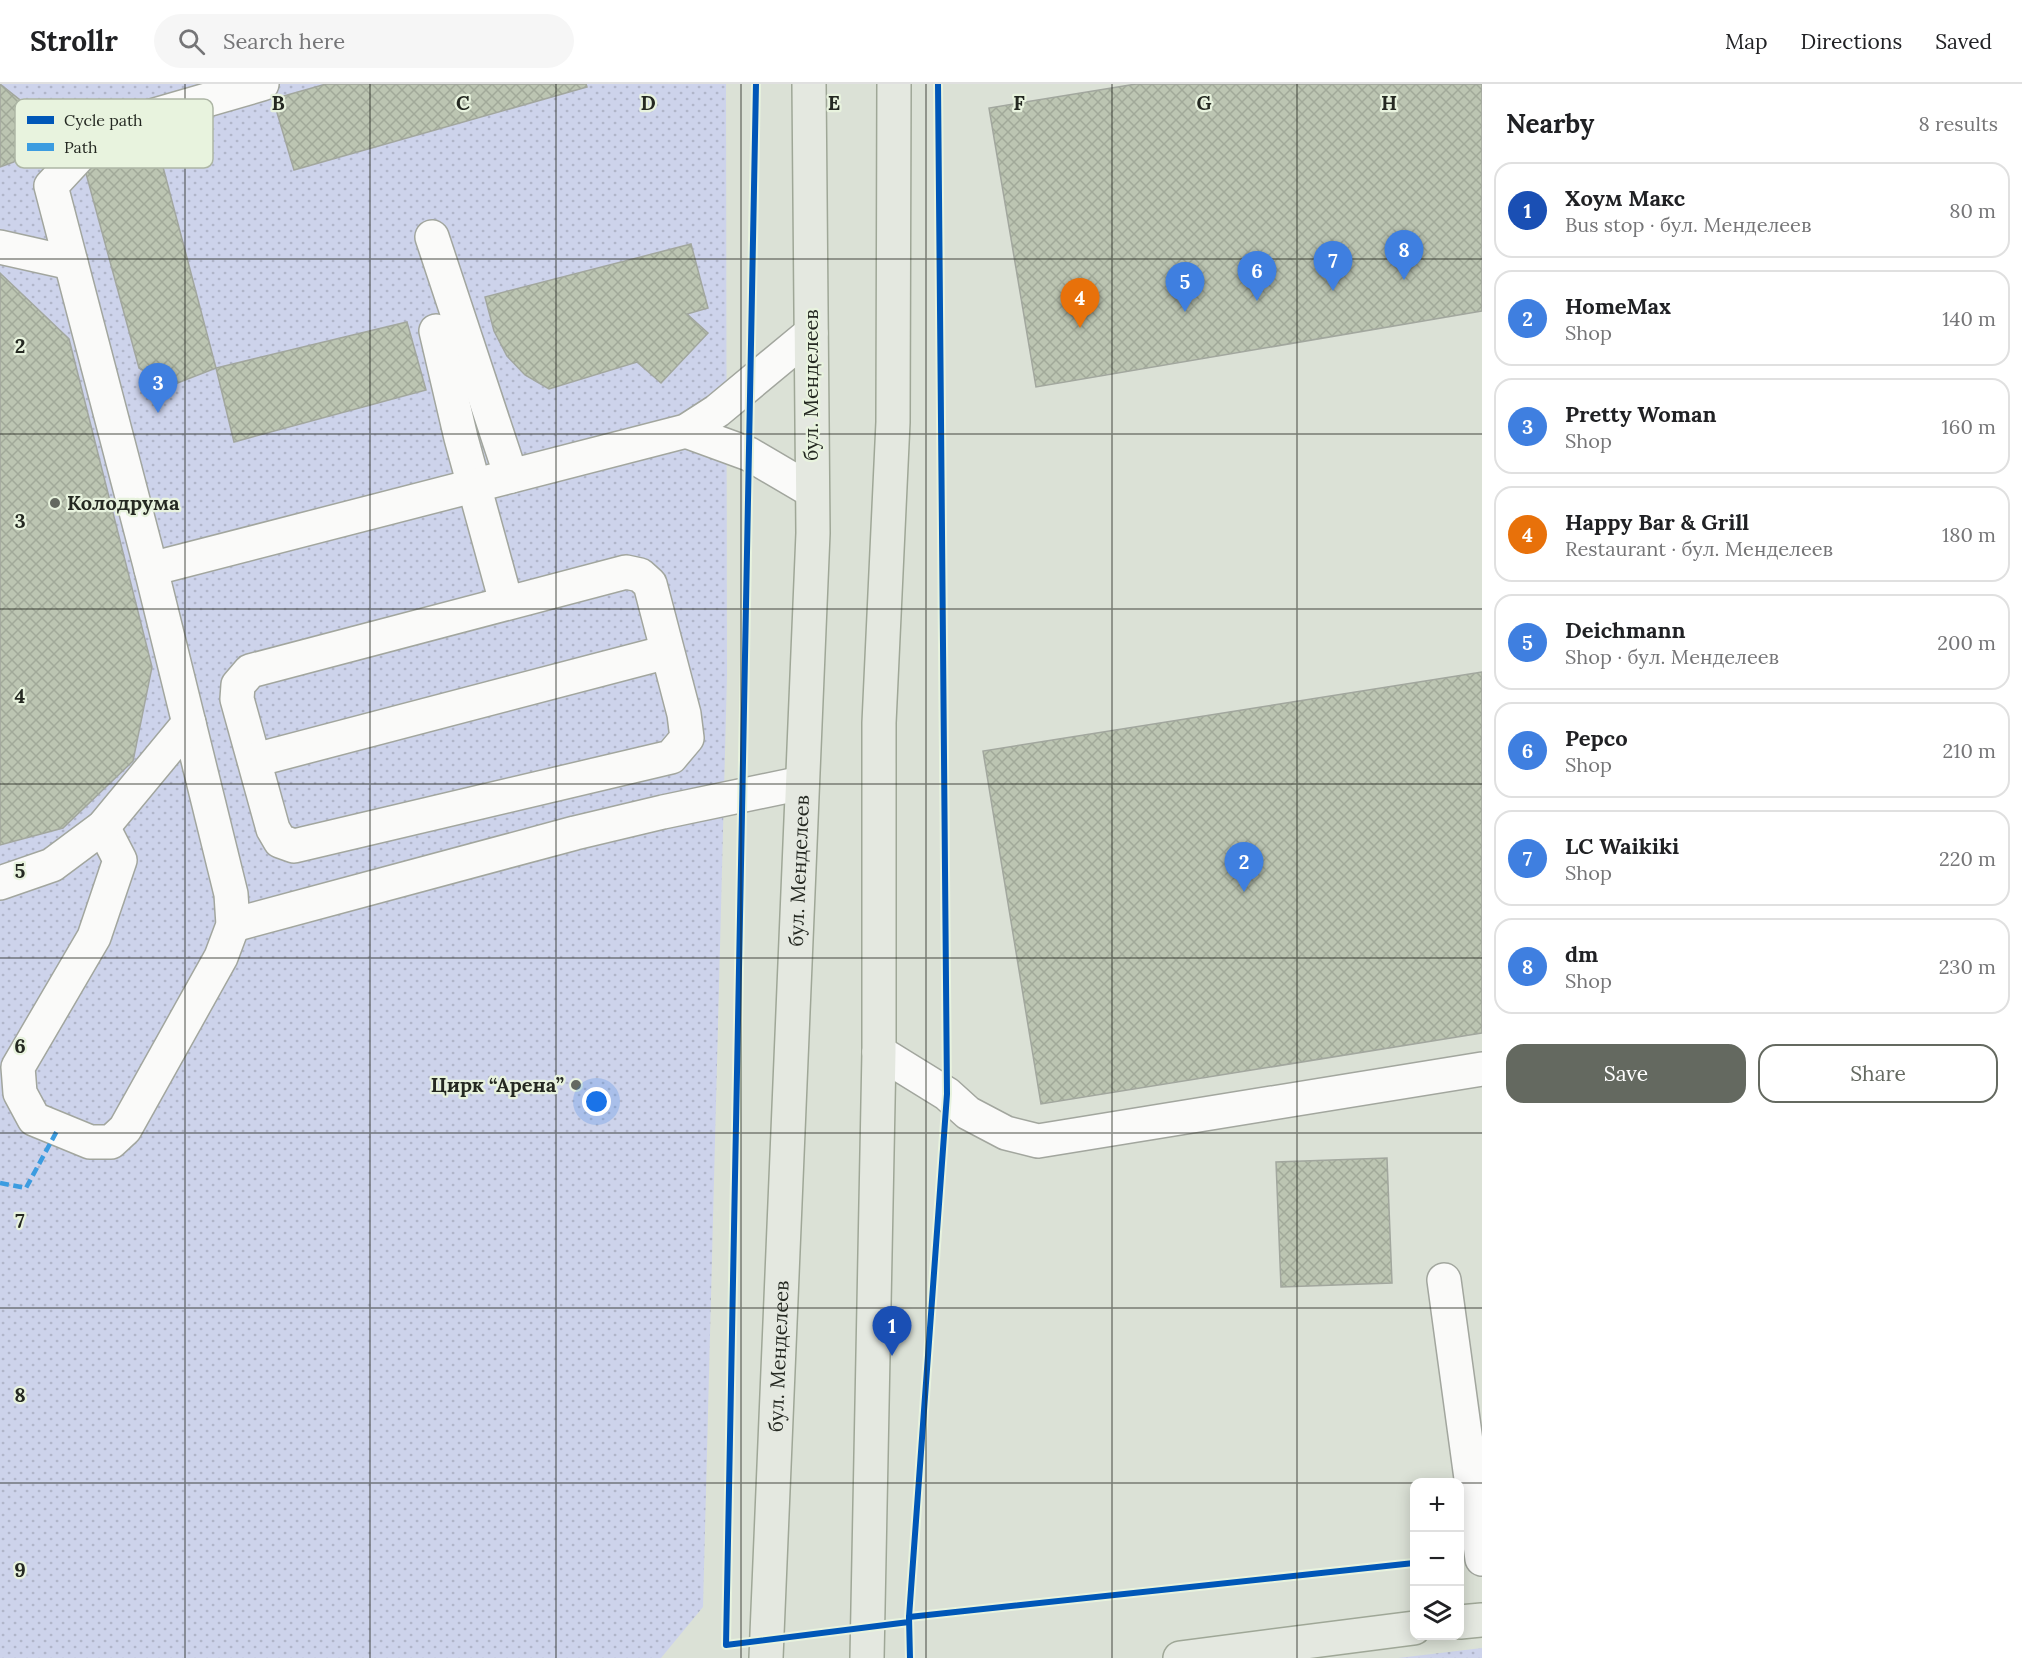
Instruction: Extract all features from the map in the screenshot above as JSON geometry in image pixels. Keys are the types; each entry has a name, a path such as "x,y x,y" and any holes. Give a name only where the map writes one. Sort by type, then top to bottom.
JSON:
{"main road":[{"name":"бул. Менделеев","path":"766,1658 813,533 808,84"},
{"path":"867,1658 879,1052 879,723 893,422 894,84"},
{"path":"1464,1622 1482,1620"},
{"path":"1180,1658 1410,1629"}],"street":[{"path":"210,99 262,84"},
{"path":"68,168 51,186 151,568 231,894 233,925 221,957 125,1130 111,1142 90,1142 34,1119 20,1093 18,1067 94,937 120,860 103,827"},
{"path":"432,237 512,476"},
{"path":"0,247 71,263"},
{"path":"436,331 473,486 506,602"},
{"path":"151,568 686,431 717,411 811,333"},
{"path":"686,431 749,454 812,491"},
{"path":"626,572 640,575 650,584 684,714 687,738 671,757 294,846 280,842 273,829 237,699 238,685 250,671 506,602 626,572"},
{"path":"255,760 667,652"},
{"path":"0,883 52,865 103,827 189,723"},
{"path":"233,925 575,833 802,783"},
{"path":"879,1052 947,1094 968,1113 1006,1132 1038,1141 1482,1070"},
{"path":"1444,1280 1482,1559"}],"shaded area":[{"path":"0,84 726,84 727,675 703,1607 661,1658 0,1658"},
{"path":"1482,1648 1482,1658 1398,1658"}],"building":[{"path":"0,84 19,99 15,99 15,159 14,162 0,167"},
{"path":"326,84 586,84 587,87 294,170 273,99"},
{"path":"1136,84 1482,84 1482,311 1036,387 989,108"},
{"path":"85,168 163,168 216,368 170,386 139,368"},
{"path":"691,244 708,308 687,314 708,333 661,383 637,362 549,389 525,375 507,356 494,331 485,297"},
{"name":"Колодрума","path":"0,273 69,339 152,667 133,761 63,828 0,845"},
{"path":"407,322 426,390 234,442 216,368"},
{"path":"1482,672 1482,1033 1041,1104 983,751"},
{"path":"1387,1158 1392,1283 1281,1287 1276,1162"}],"marked path":[{"path":"0,1183 26,1188 58,1129"}],"cycle path":[{"path":"756,84 726,1645 909,1622 909,1617 1410,1563"},
{"path":"910,1658 909,1617 947,1094 938,84"}],"place":[{"name":"dm","path":"1404,280"},
{"name":"LC Waikiki","path":"1333,291"},
{"name":"Pepco","path":"1257,301"},
{"name":"Deichmann","path":"1185,312"},
{"name":"Happy Bar & Grill","path":"1080,328"},
{"name":"Pretty Woman","path":"158,413"},
{"name":"Колодрума","path":"55,503"},
{"name":"HomeMax","path":"1244,892"},
{"name":"Цирк “Арена”","path":"576,1085"},
{"name":"Хоум Макс","path":"892,1356"}]}
